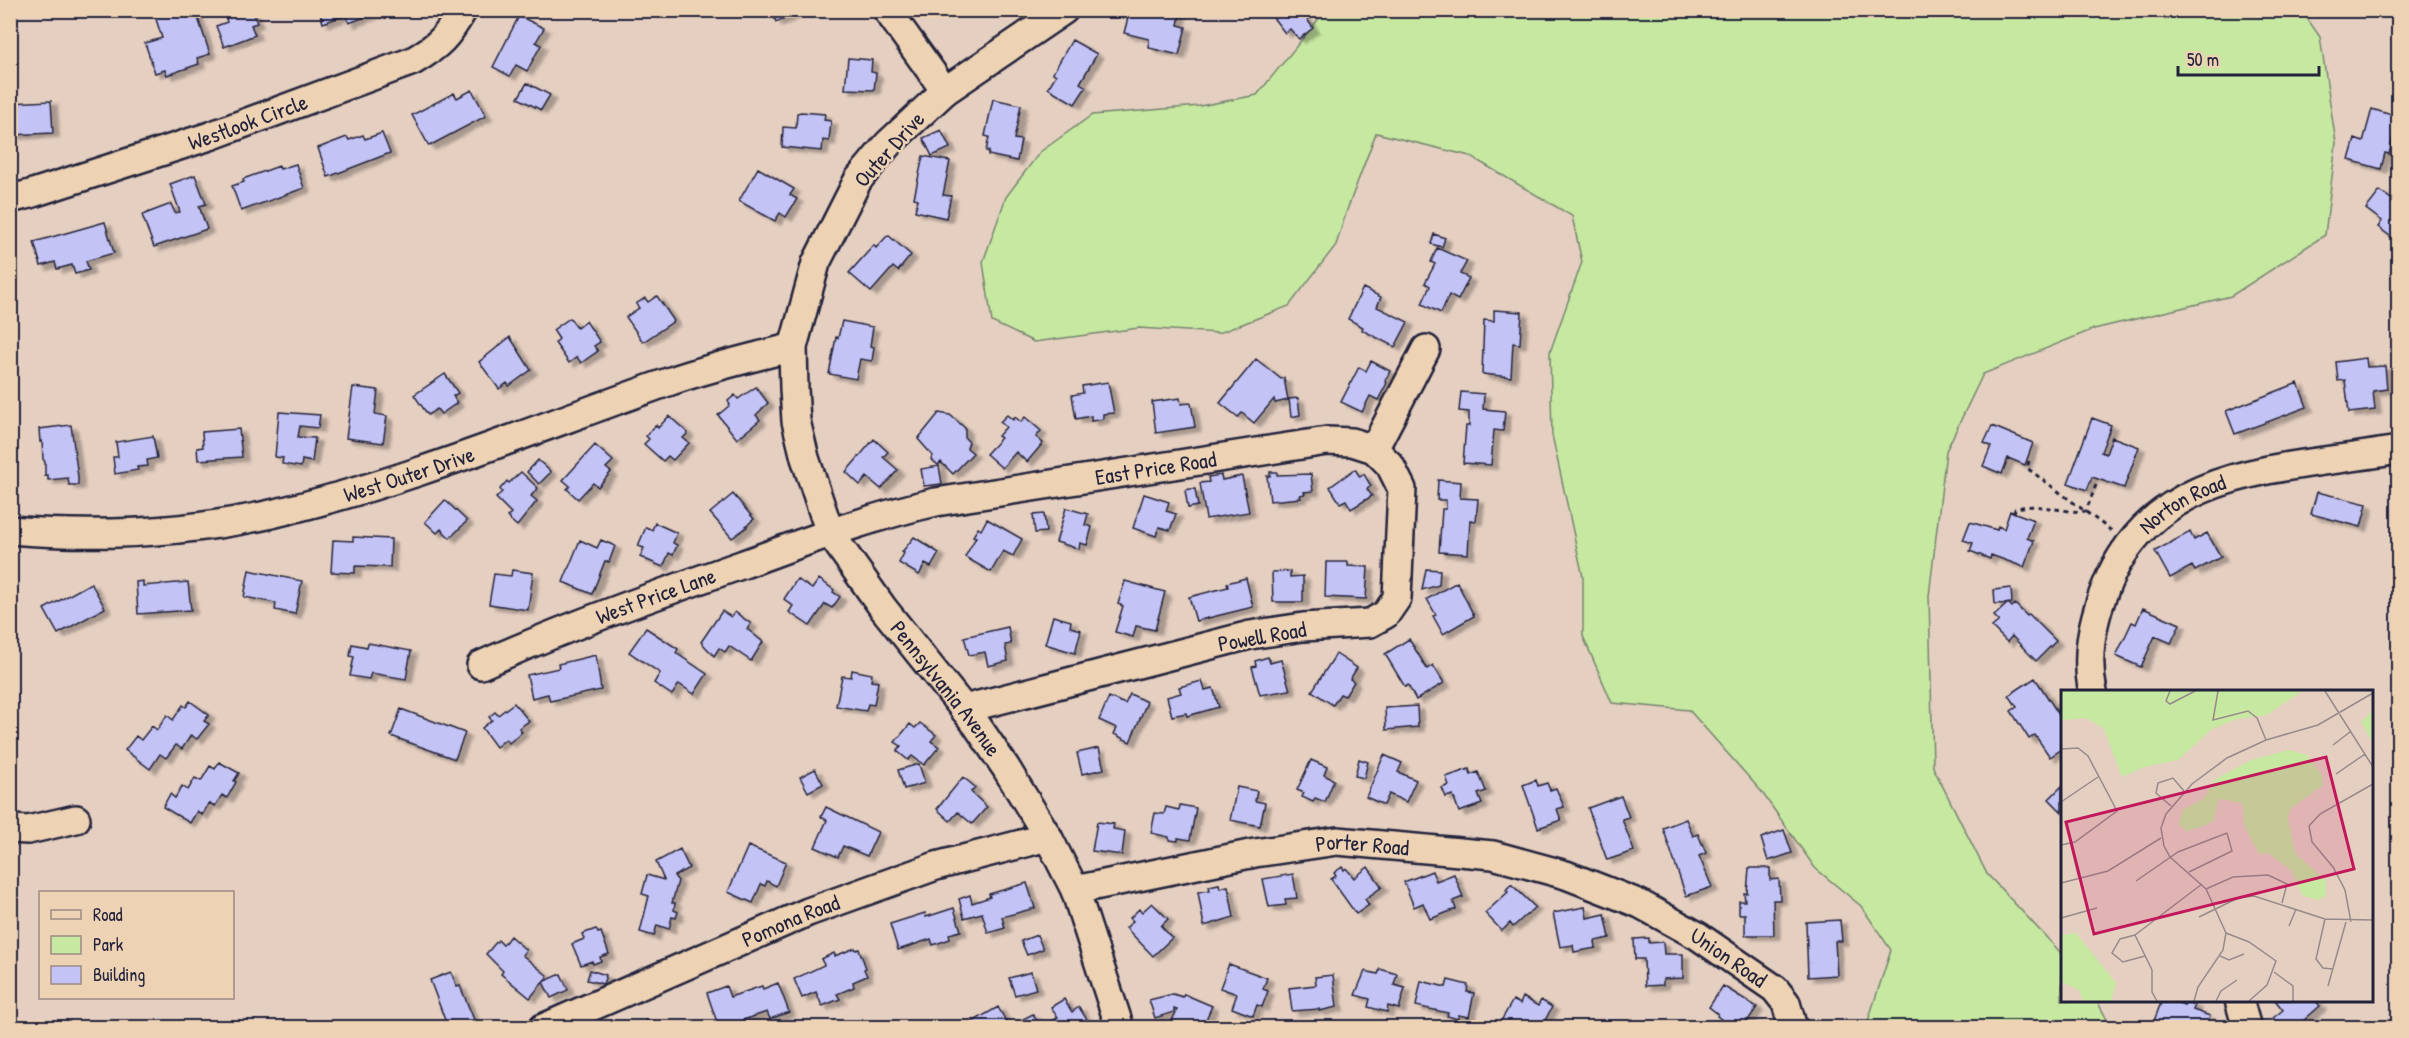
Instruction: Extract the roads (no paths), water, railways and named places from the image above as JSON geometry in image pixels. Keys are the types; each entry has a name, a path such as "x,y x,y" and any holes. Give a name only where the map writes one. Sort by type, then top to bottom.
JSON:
{"street":[{"name":"Westlook Circle","path":"10,198 30,194 210,136 413,61 437,47 449,34 464,10"},
{"path":"887,10 945,91"},
{"name":"Outer Drive","path":"793,347 816,263 858,180 888,144 945,91 1064,10"},
{"name":"West Outer Drive","path":"10,530 143,532 204,525 267,514 407,477 673,380 793,347"},
{"name":"Pennsylvania Avenue","path":"793,347 796,421 814,488 830,533 883,608 964,709 1006,768 1048,837 1075,890 1120,1028"},
{"path":"1374,448 1426,349"},
{"name":"East Price Road","path":"830,533 911,507 936,502 1287,447 1328,441 1352,442 1374,448"},
{"name":"Powell Road","path":"964,709 1250,635 1303,627 1370,623 1386,614 1397,598 1402,489 1390,465 1374,448"},
{"name":"Norton Road","path":"2093,690 2090,678 2090,647 2094,615 2113,566 2129,544 2164,510 2195,492 2229,479 2294,464 2398,450"},
{"name":"West Price Lane","path":"481,665 567,628 830,533"},
{"path":"10,829 28,830 76,819"},
{"name":"Pomona Road","path":"543,1028 819,908 936,866 1048,837"},
{"name":"Porter Road","path":"1075,890 1246,855 1337,842 1493,855 1566,875 1645,906"},
{"name":"Union Road","path":"1645,906 1698,936 1775,989 1789,1009 1793,1028"},
{"path":"2240,1002 2247,1028"}]}
